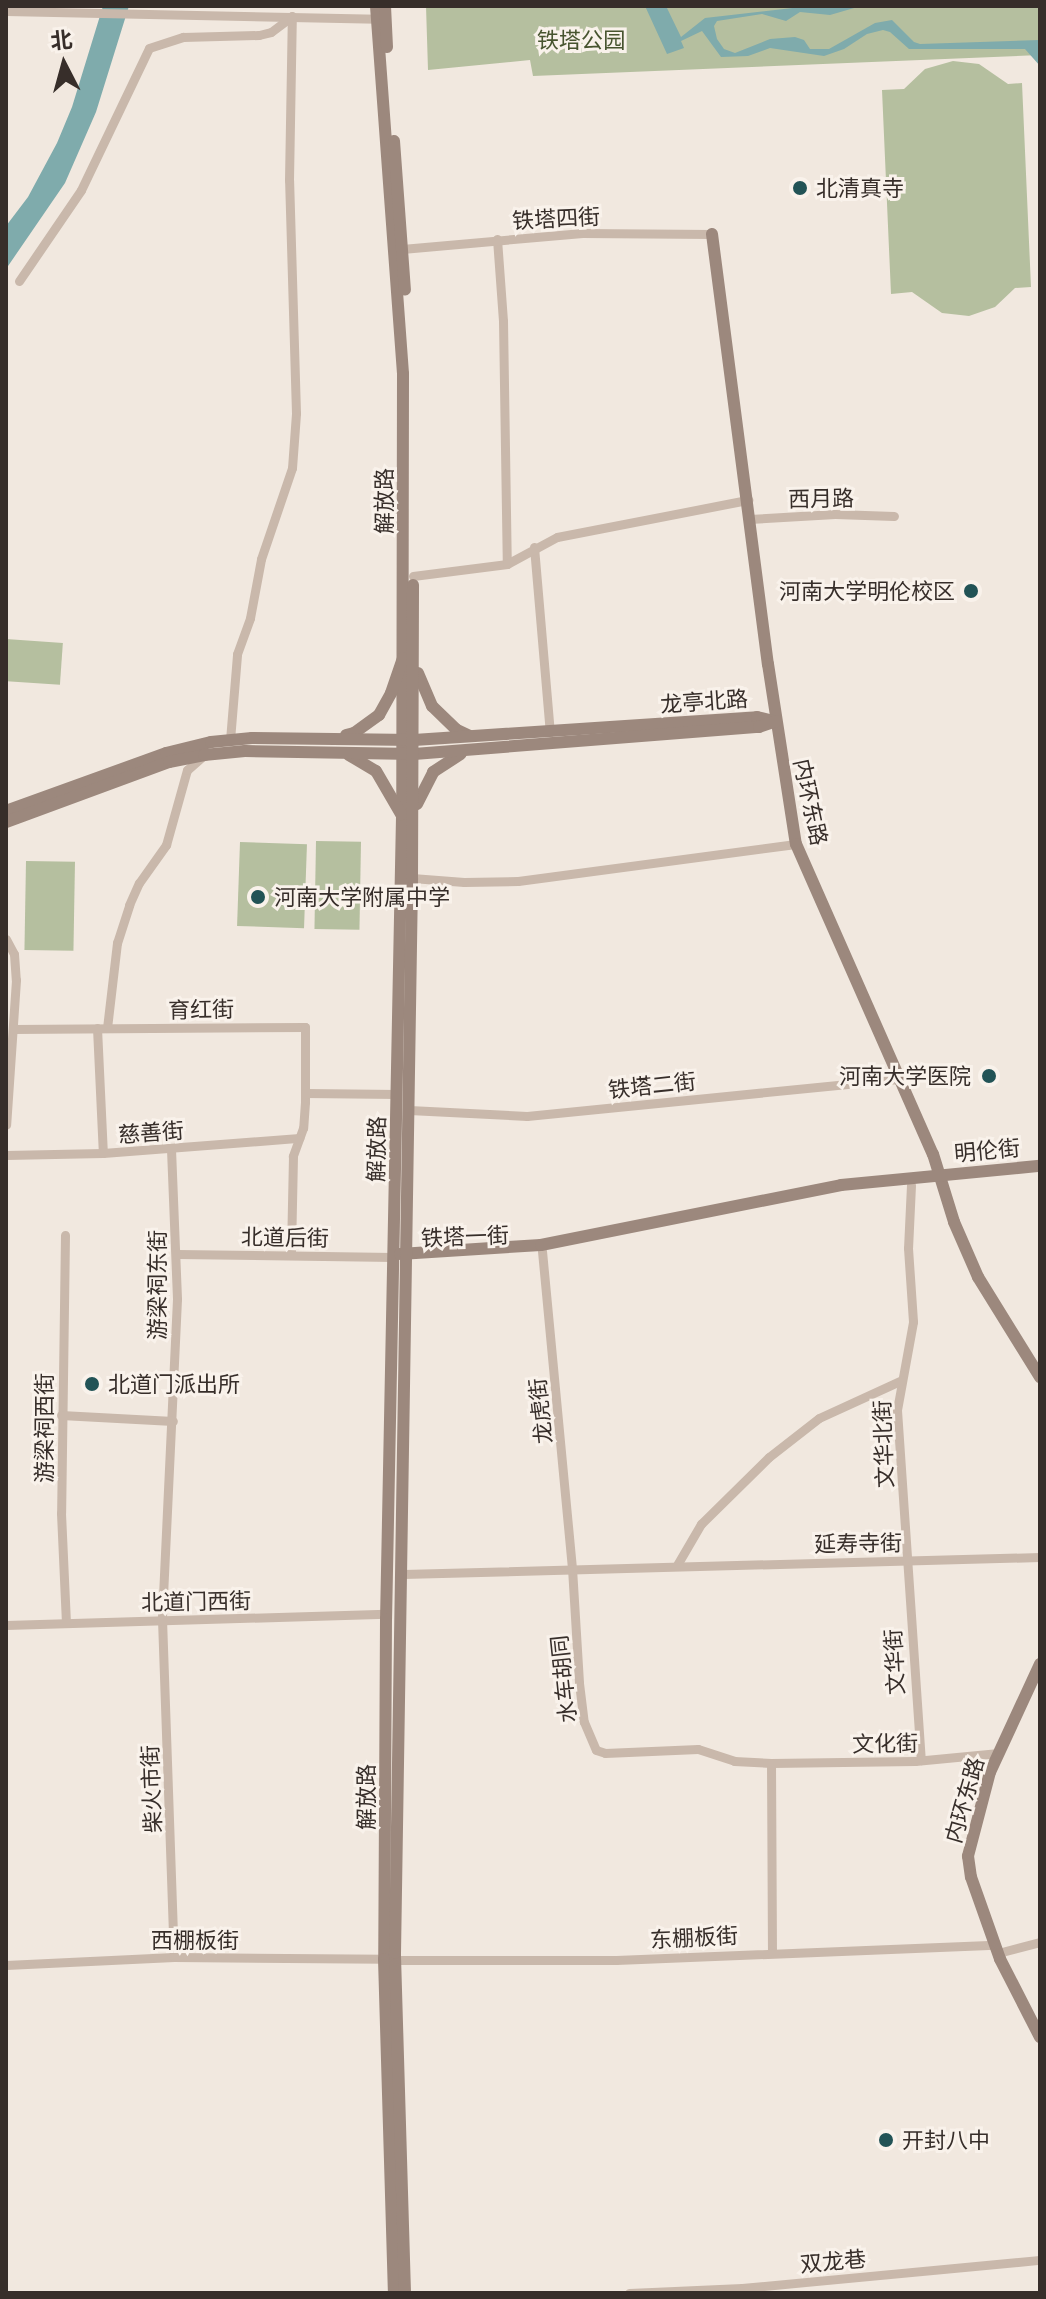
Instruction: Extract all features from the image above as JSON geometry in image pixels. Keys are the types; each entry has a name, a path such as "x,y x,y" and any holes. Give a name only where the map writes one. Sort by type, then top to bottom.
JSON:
{"main road":[{"name":"解放路","path":"385,6 411,373 413,576 409,655"},
{"name":"解放路","path":"376,12 403,374 409,655 408,818 397,1094 386,1614 394,2293"},
{"name":"内环东路","path":"712,234 776,721 796,844 933,1154 939,1178 985,1289 1040,1377"},
{"path":"325,738 354,733 377,717 409,655"},
{"path":"330,751 354,756 375,771 408,818 433,772 474,743 432,706 409,655"},
{"name":"龙亭北路","path":"474,743 550,732 757,717 776,721"},
{"name":"龙亭北路","path":"6,822 169,762 204,755 759,727 776,721"},
{"name":"龙亭北路","path":"6,811 166,753 230,740 325,738 408,747"},
{"name":"解放路","path":"405,2293 390,1959 403,1574 412,878 408,818"},
{"name":"明伦街","path":"939,1178 1040,1166"},
{"name":"明伦街","path":"939,1178 1040,1173"},
{"name":"铁塔一街","path":"407,1254 542,1251 841,1192 911,1185 939,1178"},
{"name":"铁塔一街","path":"393,1257 541,1245 841,1185 939,1178"},
{"name":"内环东路","path":"1040,1664 981,1796 968,1856 971,1877 996,1949 1040,2037"}],"street":[{"path":"6,11 292,16 376,12"},
{"path":"19,281 81,190 149,48 183,37 259,35 292,16"},
{"path":"230,740 237,654 250,618 261,559 292,468 296,413 289,180 292,16"},
{"name":"铁塔四街","path":"402,249 582,233 712,234"},
{"path":"497,239 503,321 507,564"},
{"path":"413,576 507,564 557,537 748,500"},
{"name":"西月路","path":"749,519 835,514 894,516"},
{"path":"534,547 550,732"},
{"path":"103,1153 102,1028 117,943 129,905 166,845 187,770 204,755"},
{"path":"412,878 464,882 518,881 796,844"},
{"path":"6,939 14,954 13,1029 8,1062 6,1125"},
{"name":"育红街","path":"13,1029 305,1027 305,1093"},
{"name":"铁塔二街","path":"409,1110 527,1116 898,1079"},
{"path":"291,1255 293,1156 299,1138 305,1093 397,1094"},
{"name":"慈善街","path":"6,1155 103,1153 299,1138"},
{"name":"游梁祠东街","path":"162,1619 173,1421 177,1254 171,1149"},
{"name":"文华北街","path":"907,1561 897,1410 913,1322 908,1248 911,1185"},
{"name":"游梁祠西街","path":"65,1235 61,1415 66,1622"},
{"name":"龙虎街","path":"542,1251 572,1568"},
{"name":"北道后街","path":"177,1254 393,1257"},
{"path":"677,1565 701,1524 769,1457 819,1418 902,1380"},
{"path":"61,1415 173,1421"},
{"name":"延寿寺街","path":"403,1574 1040,1557"},
{"name":"文华街","path":"907,1561 921,1760"},
{"name":"水车胡同","path":"572,1568 584,1722 596,1750 605,1753 698,1749 734,1761 771,1763"},
{"name":"北道门西街","path":"6,1625 386,1614"},
{"name":"柴火市街","path":"162,1619 174,1957"},
{"name":"文化街","path":"771,1763 921,1760 999,1753"},
{"path":"771,1763 772,1952"},
{"name":"东棚板街","path":"390,1959 616,1960 772,1952 996,1949 1040,1943"},
{"name":"西棚板街","path":"6,1965 174,1957 390,1959"},
{"name":"双龙巷","path":"629,2293 742,2290 1040,2260"}],"green space":[{"name":"铁塔公园","path":"426,6 1040,6 1040,55 533,76 530,60 428,70"},
{"path":"953,61 979,64 1008,84 1022,83 1031,287 1015,288 995,307 969,316 942,313 912,292 891,294 882,90 904,89 925,69"},
{"path":"6,639 63,643 60,685 6,681"},
{"path":"316,841 361,842 359,930 314,929"},
{"path":"240,842 307,844 304,928 237,926"},
{"path":"26,861 75,862 73,951 24,950"}],"water":[{"path":"103,6 129,6 96,112 65,183 6,269 6,226 28,197 57,143 72,107"},
{"path":"645,6 666,6 681,37 705,18 810,6 861,6 830,15 800,12 786,21 762,14 717,21 714,26 717,39 724,49 735,53 770,39 795,37 804,40 810,49 829,49 875,23 892,20 920,44 1040,40 1040,66 1025,49 909,49 890,32 883,30 867,34 844,49 824,56 770,48 748,56 721,57 702,31 681,41 684,48 667,54"}],"place":[{"name":"北清真寺","path":"800,188"},
{"name":"河南大学明伦校区","path":"971,591"},
{"name":"河南大学附属中学","path":"258,897"},
{"name":"河南大学医院","path":"989,1076"},
{"name":"北道门派出所","path":"92,1384"},
{"name":"开封八中","path":"886,2140"}]}
